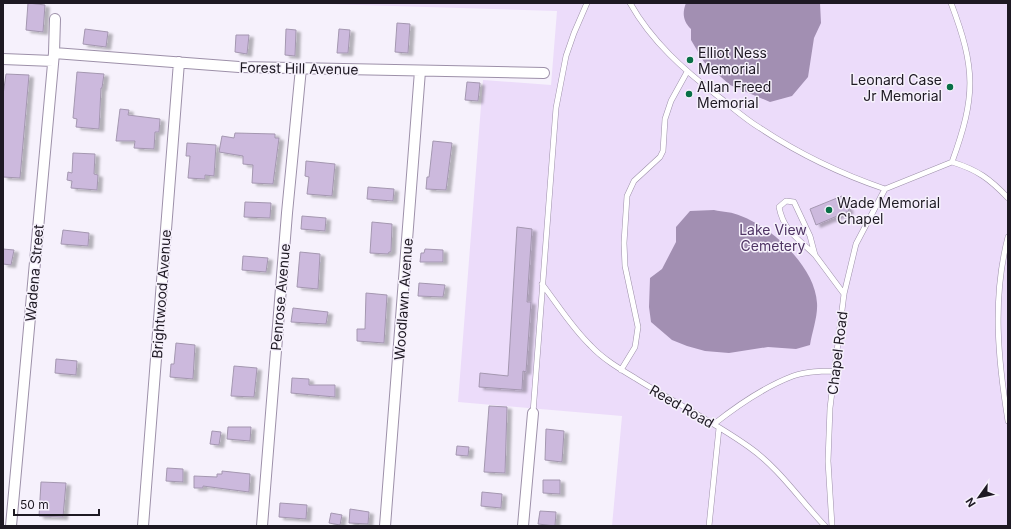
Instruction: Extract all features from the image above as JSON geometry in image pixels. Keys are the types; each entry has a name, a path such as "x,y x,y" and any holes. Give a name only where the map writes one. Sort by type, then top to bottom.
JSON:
{"street":[{"name":"Wadena Street","path":"11,526 53,57 55,19"},
{"name":"Forest Hill Avenue","path":"3,60 53,57 179,62 239,67 420,71 484,70 544,73"},
{"name":"Brightwood Avenue","path":"143,526 179,62"},
{"name":"Penrose Avenue","path":"262,526 286,221 301,68"},
{"name":"Woodlawn Avenue","path":"386,526 420,71"},
{"path":"523,526 533,413"}],"lane":[{"path":"533,413 556,108 566,56 587,3"},
{"path":"630,3 640,20 660,45 687,72 758,128 790,147 847,176 885,189 952,162 976,170 988,178 1008,198"},
{"path":"951,3 968,53 971,84 970,104 965,126 952,162"},
{"path":"621,370 635,348 638,327 625,266 624,229 627,196 634,181 660,157 663,145 665,119 671,101 687,72"},
{"name":"Chapel Road","path":"832,526 828,461 830,408 836,371 844,294 856,244 885,189"},
{"path":"815,255 810,236 798,209 794,202 786,202 779,207 782,221 791,233 815,255 844,294"},
{"path":"1008,237 999,286 998,322 1000,372 1008,421"},
{"name":"Reed Road","path":"542,284 567,319 591,347 621,370 670,400 714,424 750,448 777,472 825,526"},
{"path":"714,424 746,399 793,376 814,372 836,371"},
{"path":"709,526 719,428"}],"green space":[{"name":"Lake View Cemetery","path":"293,3 1008,3 1008,526 612,526 622,416 458,402 483,80 551,85 557,11"}],"shaded area":[{"path":"686,3 820,3 821,23 814,38 808,77 792,96 770,102 730,85 704,62 691,40 691,29 686,23 684,17"},
{"path":"714,210 735,214 753,222 779,239 801,263 809,276 817,303 816,319 810,345 796,349 768,347 729,353 705,351 672,340 651,322 649,307 650,278 662,269 676,242 676,227 690,211"}],"building":[{"path":"28,3 45,5 43,32 26,30"},
{"path":"397,23 410,24 408,53 395,52"},
{"path":"85,29 108,32 106,47 83,44"},
{"path":"286,29 296,30 295,56 285,55"},
{"path":"339,29 350,30 348,53 337,53"},
{"path":"236,35 249,35 247,54 235,52"},
{"path":"77,72 104,74 101,88 99,129 76,127 77,119 73,118"},
{"path":"6,74 29,75 20,178 3,177 3,95"},
{"path":"467,82 480,83 478,101 465,100"},
{"path":"120,109 129,110 128,115 160,119 159,132 155,132 154,149 134,148 135,141 116,141"},
{"path":"235,133 275,134 275,138 279,138 273,184 252,183 253,165 243,164 243,156 219,152 222,136 234,138"},
{"path":"433,141 452,143 446,190 426,189 427,177 429,177"},
{"path":"187,143 216,145 214,176 205,175 205,179 188,178 190,156 186,156"},
{"path":"73,153 95,154 94,174 98,175 97,190 71,188 72,181 67,180 68,172 72,173"},
{"path":"306,161 335,164 332,196 307,194 309,177 305,176"},
{"path":"368,187 394,189 393,201 367,199"},
{"name":"Wade Memorial Chapel","path":"842,196 849,211 816,225 810,209"},
{"path":"245,202 271,203 270,218 244,217"},
{"path":"302,216 326,218 325,231 301,229"},
{"path":"372,222 392,224 391,252 388,254 370,253"},
{"path":"517,227 532,229 527,302 531,302 526,372 523,371 522,390 479,387 480,373 508,376"},
{"path":"63,230 89,233 88,246 61,244"},
{"path":"3,249 14,250 11,265 3,264"},
{"path":"425,249 443,250 443,262 420,262 421,253 424,253"},
{"path":"300,252 320,254 318,289 297,287"},
{"path":"243,256 268,258 266,272 242,270"},
{"path":"419,283 445,285 443,297 418,296"},
{"path":"366,293 387,295 384,343 357,341 357,329 365,329"},
{"path":"293,308 328,312 326,324 291,322"},
{"path":"176,343 195,345 193,379 170,377 171,364 174,364"},
{"path":"56,359 77,361 76,375 55,373"},
{"path":"234,366 257,368 254,397 231,396"},
{"path":"292,378 309,379 309,385 335,385 335,397 291,393"},
{"path":"489,406 507,407 505,473 484,472"},
{"path":"228,427 251,427 250,441 227,439"},
{"path":"546,429 564,431 562,462 545,460"},
{"path":"212,431 221,432 219,445 210,444"},
{"path":"457,446 469,447 468,456 456,455"},
{"path":"167,468 183,469 183,482 166,481"},
{"path":"222,471 250,474 249,492 203,486 203,488 194,488 194,476 217,477 217,474 222,474"},
{"path":"543,480 560,480 560,494 543,493"},
{"path":"41,482 66,483 63,517 39,516"},
{"path":"482,492 502,494 501,508 481,506"},
{"path":"280,503 307,505 306,519 279,517"},
{"path":"350,509 369,512 368,524 349,523"},
{"path":"540,511 556,512 555,526 538,524"},
{"path":"331,513 342,515 340,525 329,523"}],"place":[{"name":"Elliot Ness Memorial","path":"690,60"},
{"name":"Leonard Case Jr Memorial","path":"950,87"},
{"name":"Allan Freed Memorial","path":"689,94"},
{"name":"Wade Memorial Chapel","path":"829,210"}]}
